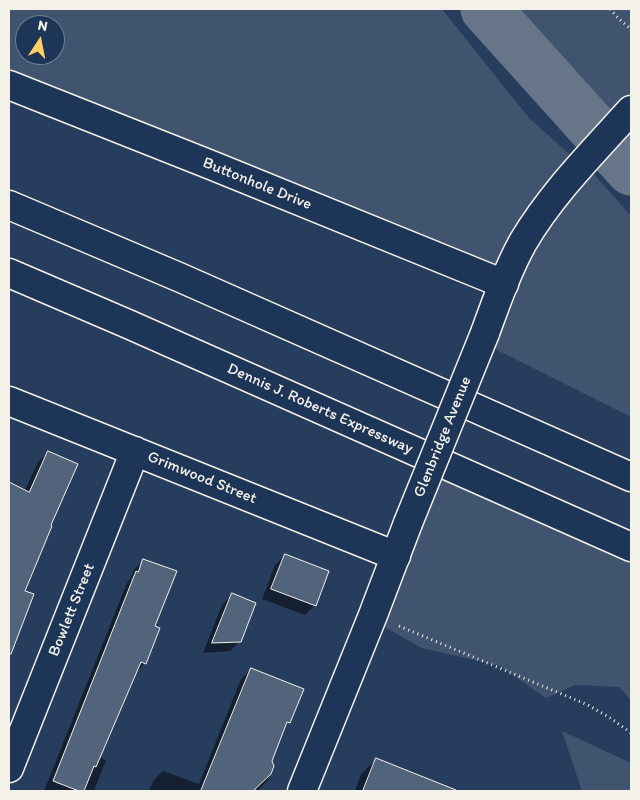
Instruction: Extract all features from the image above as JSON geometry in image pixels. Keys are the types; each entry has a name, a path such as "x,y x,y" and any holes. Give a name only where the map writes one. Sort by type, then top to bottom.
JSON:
{"main road":[{"name":"Buttonhole Drive","path":"9,85 504,284"},
{"name":"Glenbridge Avenue","path":"302,791 374,615 408,523 504,284 522,244 544,209 631,110"},
{"path":"9,205 180,278 631,477"},
{"name":"Dennis J. Roberts Expressway","path":"9,273 631,547"},
{"name":"Grimwood Street","path":"9,401 396,556"},
{"name":"Bowlett Street","path":"9,768 135,451"}],"path":[{"path":"610,9 631,29"},
{"path":"374,615 588,705 631,733"}],"shaded area":[{"path":"9,9 442,9 529,118 592,172 631,216 631,417 485,344 489,288 9,96"},
{"path":"503,9 631,9 631,135 625,128 545,67"},
{"path":"429,470 631,556 631,700 619,687 575,685 546,698 500,666 422,648 377,623"},
{"path":"562,731 631,763 631,791 582,791"}],"building":[{"path":"48,451 78,464 25,591 34,594 11,654 9,654 9,482 29,492"},
{"path":"285,554 329,571 316,606 271,589"},
{"path":"143,559 177,571 155,626 160,628 146,664 141,662 96,767 94,766 84,791 79,791 53,781 136,571 138,572"},
{"path":"232,593 256,603 241,642 212,643"},
{"path":"251,668 304,689 290,723 287,722 272,761 274,766 271,774 253,791 201,791"},
{"path":"376,758 456,790 456,791 363,791"}],"waterway":[{"path":"486,9 631,170"}]}
